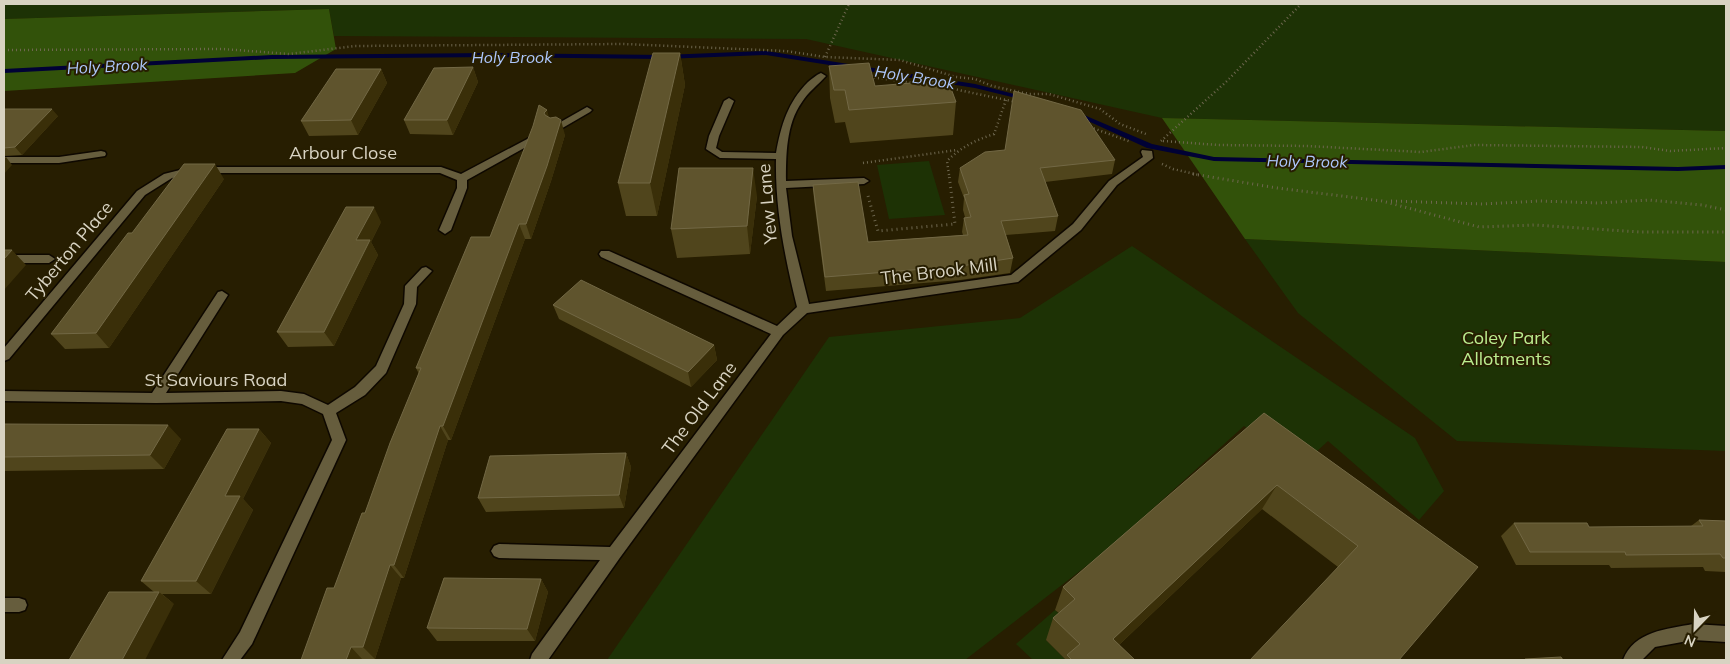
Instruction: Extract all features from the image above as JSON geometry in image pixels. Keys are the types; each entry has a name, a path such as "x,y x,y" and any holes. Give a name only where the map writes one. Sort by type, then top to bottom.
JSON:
{"street":[{"name":"Yew Lane","path":"804,309 785,237 780,156 792,110 803,93 822,76"},
{"path":"730,102 714,136 711,149 715,154 780,156"},
{"path":"555,128 588,110"},
{"path":"445,230 462,188 462,178 532,140"},
{"path":"4,160 59,160 101,154"},
{"name":"The Brook Mill","path":"804,309 856,300 1014,279 1077,227 1113,183 1147,154"},
{"name":"Arbour Close","path":"168,176 192,170 441,170 462,178"},
{"name":"Tyberton Place","path":"4,356 141,193 168,176"},
{"path":"782,185 864,182"},
{"path":"605,254 779,332 793,317 804,309"},
{"path":"4,259 49,259"},
{"path":"230,660 246,638 339,440 329,410 360,391 381,370 410,304 411,286 426,271"},
{"path":"156,398 222,296"},
{"name":"The Old Lane","path":"538,660 614,554 779,332"},
{"name":"St Saviours Road","path":"4,396 156,398 281,396 304,400 329,410"},
{"path":"499,551 614,554"},
{"path":"1631,660 1651,640 1693,632 1726,634"}],"path":[{"path":"825,57 849,4"},
{"path":"1161,141 1227,81 1301,4"},
{"path":"4,50 223,49 289,54 355,46 624,44 786,51 825,57 900,60 1000,88 1037,95 1049,94 1100,109 1120,124 1151,136"},
{"path":"868,77 923,85"},
{"path":"948,88 1024,104"},
{"path":"957,150 858,163 878,231 955,224 947,161 957,150 972,141 994,134 1006,100"},
{"path":"1082,123 1100,132 1137,145 1147,154 1173,170 1277,188 1382,200 1483,204 1539,201 1598,203 1649,200 1702,205 1726,210"},
{"path":"1156,138 1176,144 1307,146 1421,152 1474,145 1642,147 1670,151 1726,148"},
{"path":"1382,200 1479,227 1535,225 1640,232 1726,232"}],"green space":[{"path":"4,4 1726,4 1726,131 1162,118 806,39 334,36 329,9 4,19"},
{"path":"329,9 336,49 295,73 4,91 4,19"},
{"path":"1162,118 1726,131 1726,262 1245,239"},
{"path":"929,161 945,215 889,219 877,165"},
{"name":"Coley Park Allotments","path":"1245,239 1726,262 1726,451 1457,441 1298,313"},
{"path":"1132,246 1415,438 1444,491 1419,520 1328,441 1301,466 1244,426 1107,550 965,660 607,660 829,337 1020,318"},
{"path":"1055,610 1067,621 1046,640 1066,660 1033,660 1016,644"}],"building":[{"path":"653,53 680,53 650,183 618,183"},
{"path":"869,63 875,86 948,80 956,102 849,110 845,90 834,90 829,66"},
{"path":"473,67 447,120 404,120 434,68"},
{"path":"336,69 381,69 351,120 301,121"},
{"path":"1014,91 1081,110 1115,160 1040,168 1058,216 1001,221 1013,258 961,266 825,277 813,185 858,182 868,242 968,235 964,218 971,217 964,195 969,194 960,168 985,152 1005,150"},
{"path":"539,105 547,110 544,113 545,115 561,120 547,166 526,224 519,224 443,426 440,426 394,565 390,565 363,647 351,647 346,660 301,660 327,588 334,588 362,513 365,513 390,443 421,368 416,368 471,237 490,237 533,126"},
{"path":"4,109 52,109 15,147 4,148"},
{"path":"184,164 215,164 96,333 51,334 128,233 132,233"},
{"path":"679,168 753,168 747,226 671,229"},
{"path":"346,207 374,207 356,240 370,240 324,332 277,332"},
{"path":"4,250 12,250 4,259"},
{"path":"581,280 714,345 688,372 553,305"},
{"path":"1264,413 1478,567 1399,660 1250,660 1358,546 1277,485 1113,639 1135,660 1072,660 1067,655 1080,644 1053,618 1075,599 1063,587"},
{"path":"4,424 168,425 150,455 4,457"},
{"path":"227,429 259,429 225,496 240,496 196,581 141,581"},
{"path":"626,453 619,495 478,498 490,456"},
{"path":"1699,520 1726,521 1726,558 1723,558 1720,554 1626,555 1625,552 1530,552 1514,523 1587,523 1589,527 1703,526"},
{"path":"444,578 541,579 527,629 427,628"},
{"path":"109,592 159,592 122,660 69,660"},
{"path":"1561,657 1563,660 1525,659"}],"waterway":[{"name":"Holy Brook","path":"4,71 272,57 490,55 664,57 766,53 975,86 1024,98"},
{"name":"Holy Brook","path":"1077,114 1150,146 1214,159 1678,169 1726,167"}]}
